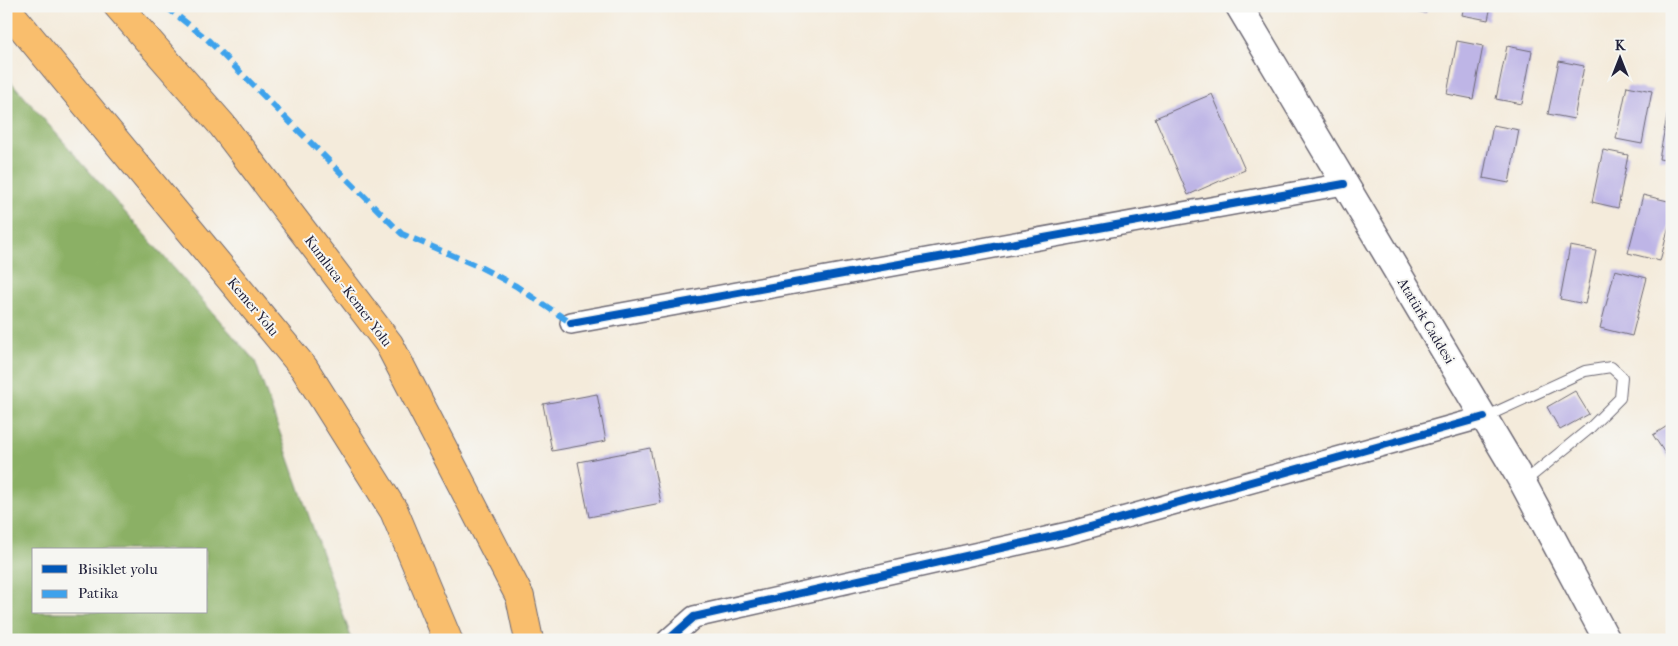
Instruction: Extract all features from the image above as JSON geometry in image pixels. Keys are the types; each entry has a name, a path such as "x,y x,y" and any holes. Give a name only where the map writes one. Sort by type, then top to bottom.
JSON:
{"highway":[{"name":"Kumluca - Kemer Yolu","path":"118,6 222,125 389,344 520,597 529,640"},
{"name":"Kemer Yolu","path":"6,8 304,368 394,511 448,640"}],"street":[{"name":"Atatürk Caddesi","path":"1239,6 1523,483 1607,640"},
{"path":"571,323 1344,184"},
{"path":"668,640 694,617 1072,532 1484,417"}],"lane":[{"path":"1484,417 1585,371 1611,367 1622,377 1620,398 1589,429 1523,483"}],"green space":[{"path":"6,76 255,361 352,640 6,640"}],"building":[{"path":"1401,6 1428,6 1426,13 1401,8"},
{"path":"1464,6 1491,6 1488,20 1462,15"},
{"path":"1457,41 1483,46 1473,99 1447,94"},
{"path":"1507,46 1532,51 1522,104 1496,99"},
{"path":"1559,61 1584,66 1574,119 1548,114"},
{"path":"1627,86 1652,91 1642,144 1616,139"},
{"path":"1212,94 1245,170 1188,195 1155,118"},
{"path":"1669,106 1672,106 1672,161 1659,159"},
{"path":"1493,125 1519,130 1509,183 1483,178"},
{"path":"1603,150 1628,155 1618,208 1592,202"},
{"path":"1643,195 1672,202 1672,215 1660,261 1628,253"},
{"path":"1570,246 1596,251 1585,304 1560,299"},
{"path":"1615,270 1647,278 1632,336 1600,328"},
{"path":"1575,391 1589,414 1560,430 1547,407"},
{"path":"597,394 606,441 552,451 543,404"},
{"path":"1672,423 1672,464 1653,435"},
{"path":"650,448 661,503 589,517 578,462"}],"marked path":[{"path":"165,6 207,39 402,234 480,267 516,286 571,323"}],"cycle path":[{"path":"571,323 1344,184"},
{"path":"668,640 694,617 1072,532 1484,417"}]}
